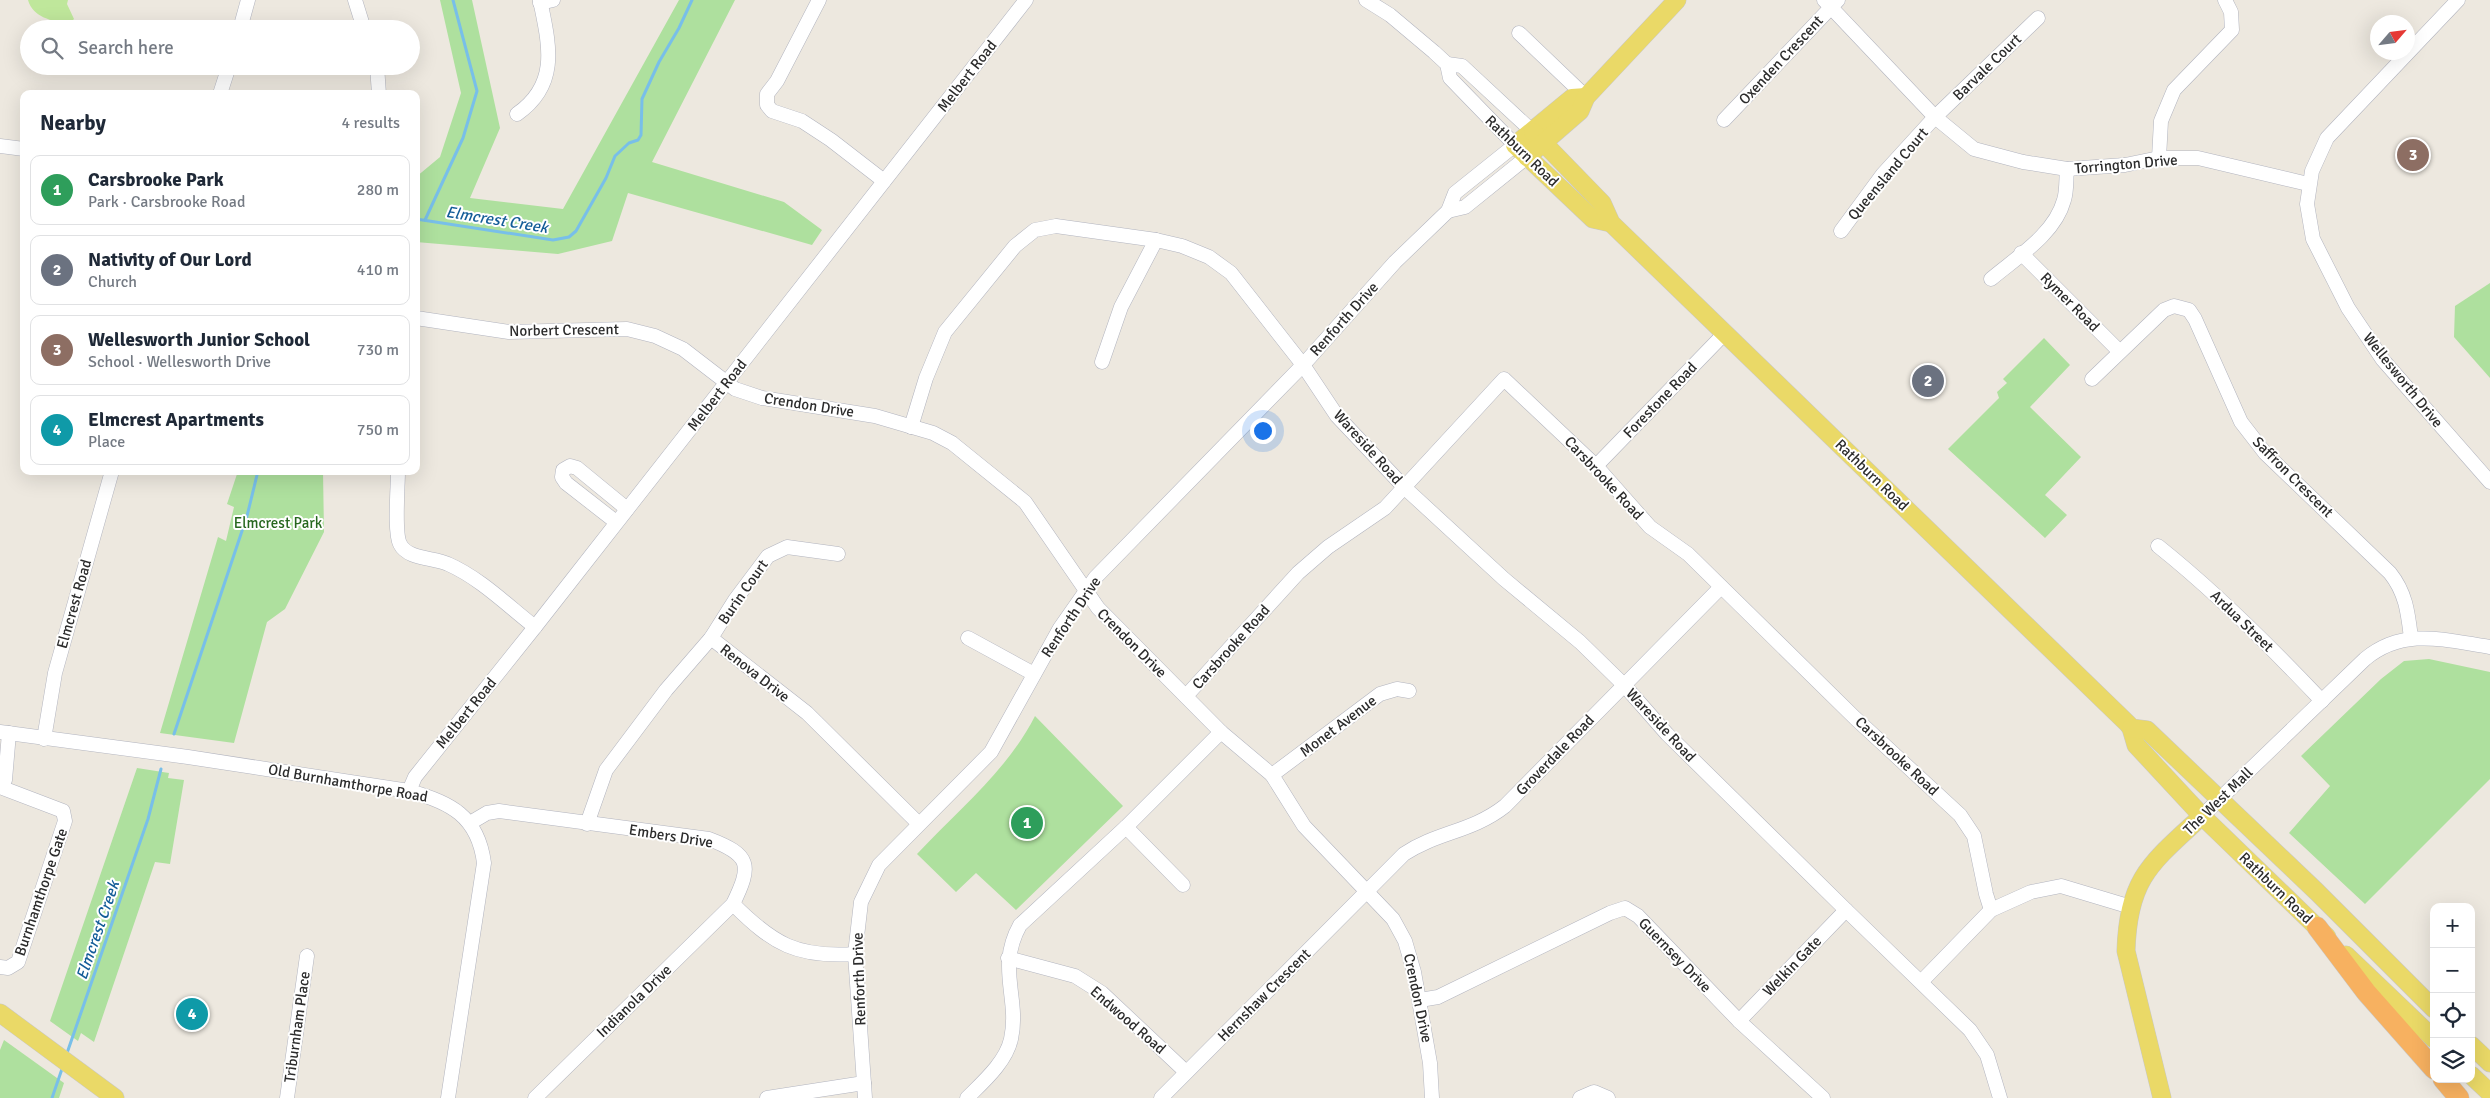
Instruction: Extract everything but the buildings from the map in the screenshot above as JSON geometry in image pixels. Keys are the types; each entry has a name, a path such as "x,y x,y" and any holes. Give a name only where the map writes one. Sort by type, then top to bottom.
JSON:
{"highway":[{"path":"2317,927 2366,992 2430,1064"},
{"path":"2446,1083 2459,1098"}],"main road":[{"name":"Renforth Drive","path":"1521,151 1580,111 1586,97 1677,0"},
{"name":"Rathburn Road","path":"1538,138 1602,203 1611,224 1841,444 2131,728 2136,745 2202,816 2433,1038"},
{"name":"Rathburn Road","path":"1521,151 1593,219 1611,224"},
{"name":"Rathburn Road","path":"2131,728 2147,730 2317,892 2430,1004"},
{"name":"The West Mall","path":"2162,1098 2126,952 2130,907 2136,890 2152,865 2202,816"},
{"path":"0,1013 31,1034 115,1098"},
{"path":"2475,1049 2490,1063"},
{"path":"2475,1079 2490,1093"}],"street":[{"path":"242,20 248,0"},
{"path":"355,0 361,20"},
{"path":"819,0 777,82 766,94 767,105 772,111 802,121 831,140 884,182"},
{"name":"Melbert Road","path":"409,790 414,776 535,627 1026,0"},
{"name":"Rathburn Road","path":"1366,0 1390,15 1447,64 1462,66 1538,138"},
{"path":"2160,158 2161,121 2174,90 2232,30 2231,12 2225,0"},
{"name":"Wellesworth Drive","path":"2458,0 2327,138 2308,184 2307,204 2313,239 2348,308 2383,360 2490,482"},
{"path":"517,114 535,99 546,79 548,54 544,1"},
{"name":"Torrington Drive","path":"1831,2 1935,117 1974,148 2023,162 2067,169 2124,165 2160,158 2198,158 2308,184"},
{"name":"Oxenden Crescent","path":"1724,120 1831,2"},
{"name":"Barvale Court","path":"1935,117 2038,18"},
{"path":"1519,33 1586,97"},
{"name":"Rathburn Road","path":"1447,64 1450,78 1521,151"},
{"path":"221,90 225,75"},
{"path":"378,75 379,90"},
{"name":"Queensland Court","path":"1841,230 1883,174 1935,117"},
{"path":"0,146 20,148"},
{"name":"Renforth Drive","path":"865,1098 855,954 861,902 872,877 894,848 991,752 1060,628 1094,578 1303,365 1395,262 1448,211 1465,207 1521,151"},
{"path":"1991,279 2042,236 2056,219 2065,200 2067,169"},
{"name":"Wareside Road","path":"911,427 926,378 945,332 1015,246 1035,230 1056,226 1156,240 1182,246 1210,257 1231,272 1303,365 1337,416 1405,488 1504,579 1580,642 1624,685 1667,734 1846,910 1922,981 1970,1030 1981,1044 1994,1072 2000,1098"},
{"path":"1102,362 1121,307 1156,240"},
{"name":"Rymer Road","path":"2021,253 2120,351"},
{"name":"Saffron Crescent","path":"2092,379 2164,310 2174,306 2188,310 2195,319 2241,422 2265,453 2390,573 2398,583 2407,605 2410,638"},
{"name":"Norbert Crescent","path":"420,319 509,332 627,329 655,336 682,348 727,383"},
{"name":"Forestone Road","path":"1596,466 1724,334"},
{"name":"Carsbrooke Road","path":"1186,696 1314,558 1377,514 1405,488 1504,379 1596,466 1650,527 1688,554 1855,718 1960,815 1974,836 1991,910"},
{"name":"Crendon Drive","path":"727,383 735,390 762,398 875,416 933,434 952,443 1025,502 1085,592 1098,608 1221,732 1272,775 1304,826 1393,919 1405,940 1420,1000 1430,1063 1432,1098"},
{"path":"616,522 566,483 562,476 563,470 570,466 577,468 627,509"},
{"name":"Elmcrest Road","path":"44,739 55,673 111,475"},
{"path":"398,475 398,534 401,546 411,554 437,559 458,569 535,627"},
{"name":"Ardua Street","path":"2158,546 2257,634 2322,701"},
{"name":"Burin Court","path":"711,638 735,600 768,556 775,551 787,547 838,554"},
{"name":"Groverdale Road","path":"1368,892 1414,848 1477,824 1504,806 1721,587"},
{"name":"Renova Drive","path":"588,824 606,770 666,690 711,638 807,714 918,824"},
{"path":"968,638 1034,674"},
{"name":"The West Mall","path":"2202,816 2375,651 2396,640 2410,638 2490,647"},
{"name":"Monet Avenue","path":"1272,775 1380,694 1397,689 1409,691"},
{"path":"967,1098 990,1074 1011,1040 1012,1025 1008,958 1012,939 1020,925 1126,827 1221,732"},
{"name":"Old Burnhamthorpe Road","path":"4,733 188,757 409,790 445,802 470,823 481,848 484,863 448,1098"},
{"name":"Burnhamthorpe Gate","path":"0,967 8,968 18,962 64,821 63,811 0,787 5,780 4,733"},
{"name":"Embers Drive","path":"470,823 487,813 499,811 709,839 732,848 742,859 746,869 743,883 733,904"},
{"path":"1126,827 1183,885"},
{"path":"1922,981 1991,910 2030,892 2061,886 2130,907"},
{"name":"Hernshaw Crescent","path":"1161,1098 1368,892"},
{"path":"733,904 757,928 778,943 796,950 838,955 855,954"},
{"name":"Indianola Drive","path":"535,1098 733,904"},
{"name":"Guernsey Drive","path":"1420,1000 1438,997 1610,913 1625,908 1638,916 1739,1021 1823,1098"},
{"name":"Welkin Gate","path":"1739,1021 1846,910"},
{"name":"Triburnham Place","path":"287,1098 307,956"},
{"name":"Endwood Road","path":"1008,958 1075,976 1102,993 1186,1072"},
{"path":"767,1098 864,1084"},
{"path":"1580,1098 1594,1092 1608,1098"}],"green space":[{"path":"28,0 68,0 67,4 74,19 50,20 39,15 30,6"},
{"path":"440,0 472,0 500,128 470,198 563,209 679,0 735,0 652,162 784,202 822,230 812,245 628,193 612,241 558,254 420,242 420,174 440,157 461,93"},
{"path":"2490,283 2490,378 2454,337 2455,306"},
{"path":"2044,338 2070,365 2030,407 2081,457 2045,495 2067,515 2045,538 1948,449 1999,398 1997,392 2007,383 2003,379"},
{"name":"Elmcrest Park","path":"237,475 323,475 324,532 285,609 267,622 234,743 160,733 218,537 226,541 234,507 227,504"},
{"path":"2429,659 2490,672 2490,779 2365,904 2289,833 2330,786 2301,756 2381,679 2404,661"},
{"path":"1035,716 1123,806 1016,910 976,873 956,892 917,854 996,772 1024,736"},
{"path":"137,768 169,773 168,778 184,780 170,864 155,862 94,1042 81,1033 78,1041 50,1021"},
{"path":"4,1040 64,1083 59,1098 0,1098 0,1050"}],"waterway":[{"path":"425,220 463,138 477,91 453,0"},
{"name":"Elmcrest Creek","path":"420,220 553,240 569,237 576,231 606,178 615,156 629,143 638,140 641,135 642,99 659,62 679,28 692,0"},
{"name":"Elmcrest Creek","path":"174,734 247,516 257,475"},
{"name":"Elmcrest Creek","path":"66,1056 148,819 161,769"},
{"name":"Elmcrest Creek","path":"52,1098 63,1066"}],"place":[{"name":"Wellesworth Junior School","path":"2413,155"},
{"name":"Nativity of Our Lord","path":"1928,381"},
{"name":"Carsbrooke Park","path":"1027,823"},
{"name":"Elmcrest Apartments","path":"192,1014"}]}
